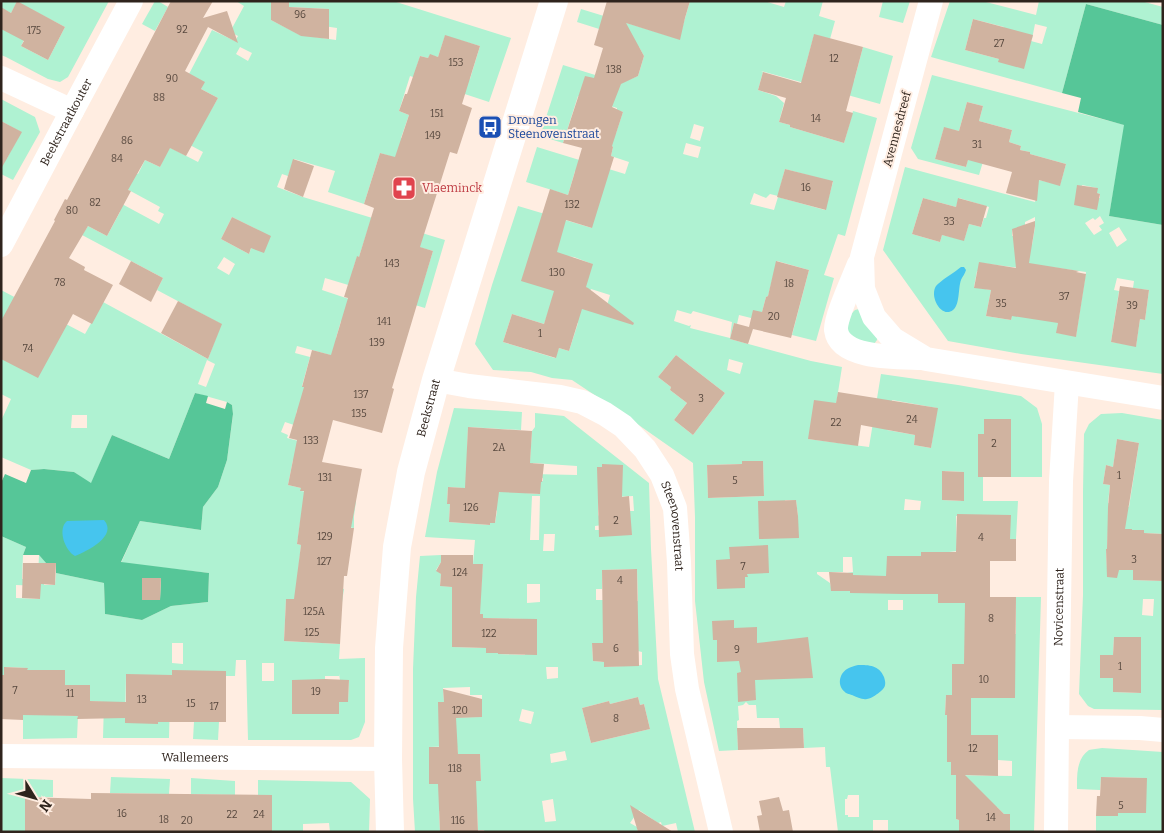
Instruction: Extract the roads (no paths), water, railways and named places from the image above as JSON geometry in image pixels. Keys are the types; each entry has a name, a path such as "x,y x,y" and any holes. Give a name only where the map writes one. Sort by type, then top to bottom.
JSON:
{"street":[{"name":"Beekstraatkouter","path":"1,245 131,1"},
{"name":"Beekstraat","path":"390,832 388,759 389,648 397,547 411,472 436,380 554,1"},
{"name":"Avennesdreef","path":"931,1 862,257 839,315 836,330 841,340 850,348 870,355 926,358 1163,398"},
{"path":"1,78 72,111"},
{"name":"Avennesdreef","path":"862,257 862,289 874,317 893,339 926,358"},
{"name":"Steenovenstraat","path":"436,380 560,397 582,402 623,426 645,449 662,475 675,508 682,654 687,689 721,832"},
{"name":"Novicenstraat","path":"1056,832 1061,481 1067,383"},
{"path":"1056,727 1163,730"},
{"name":"Wallemeers","path":"1,756 388,759"}],"water":[{"path":"961,267 964,267 966,270 961,279 957,304 953,310 945,312 935,301 934,291 938,284"},
{"path":"104,520 107,532 93,547 75,556 68,550 62,534 67,521"},
{"path":"858,665 876,668 882,673 885,683 884,688 876,695 861,699 842,689 840,680 844,671"}],"place":[{"name":"Drongen Steenovenstraat","path":"490,127"},
{"name":"Vlaeminck","path":"404,188"}]}
